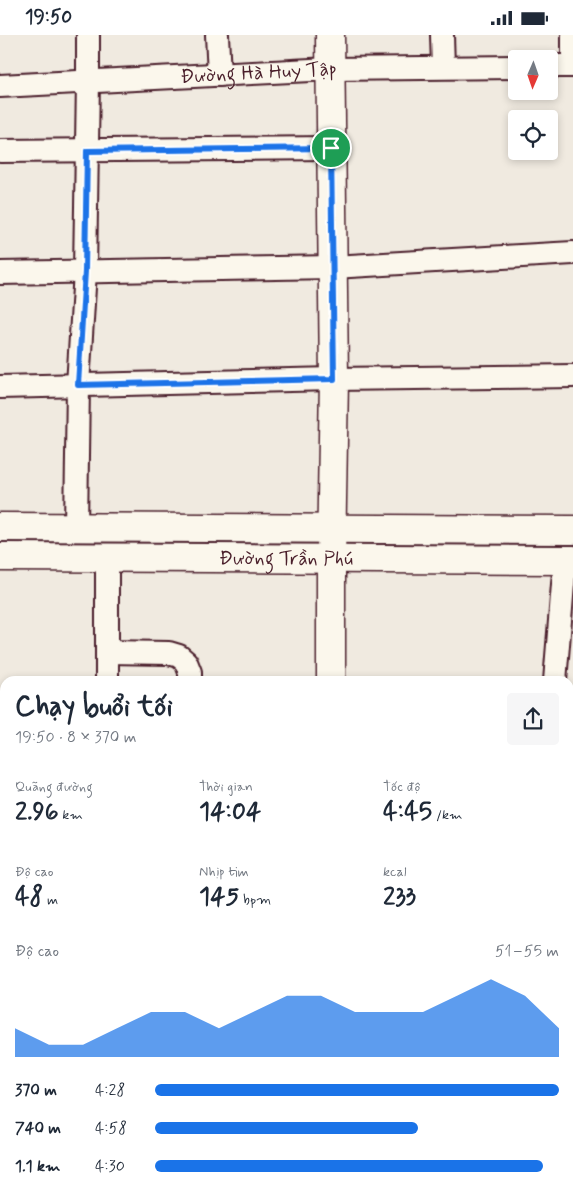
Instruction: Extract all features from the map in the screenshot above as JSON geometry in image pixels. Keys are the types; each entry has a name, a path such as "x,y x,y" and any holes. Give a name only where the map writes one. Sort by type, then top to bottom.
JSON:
{"main road":[{"path":"330,35 334,379 331,676"},
{"name":"Đường Trần Phú","path":"0,527 573,530"},
{"name":"Đường Trần Phú","path":"0,557 569,560"}],"street":[{"path":"76,527 78,385 85,271 88,35"},
{"path":"217,35 219,75"},
{"path":"442,35 443,67"},
{"path":"573,35 573,55"},
{"path":"558,66 573,66"},
{"name":"Đường Hà Huy Tập","path":"0,85 330,69 508,67"},
{"path":"0,151 331,148"},
{"path":"0,273 333,267 573,253"},
{"path":"0,387 334,379 573,376"},
{"path":"107,676 108,557"},
{"path":"556,676 569,560"},
{"path":"107,652 168,653 179,656 186,662 190,676"}],"route":[{"path":"331,148 334,379 78,385 85,271 87,151 331,148"}]}
